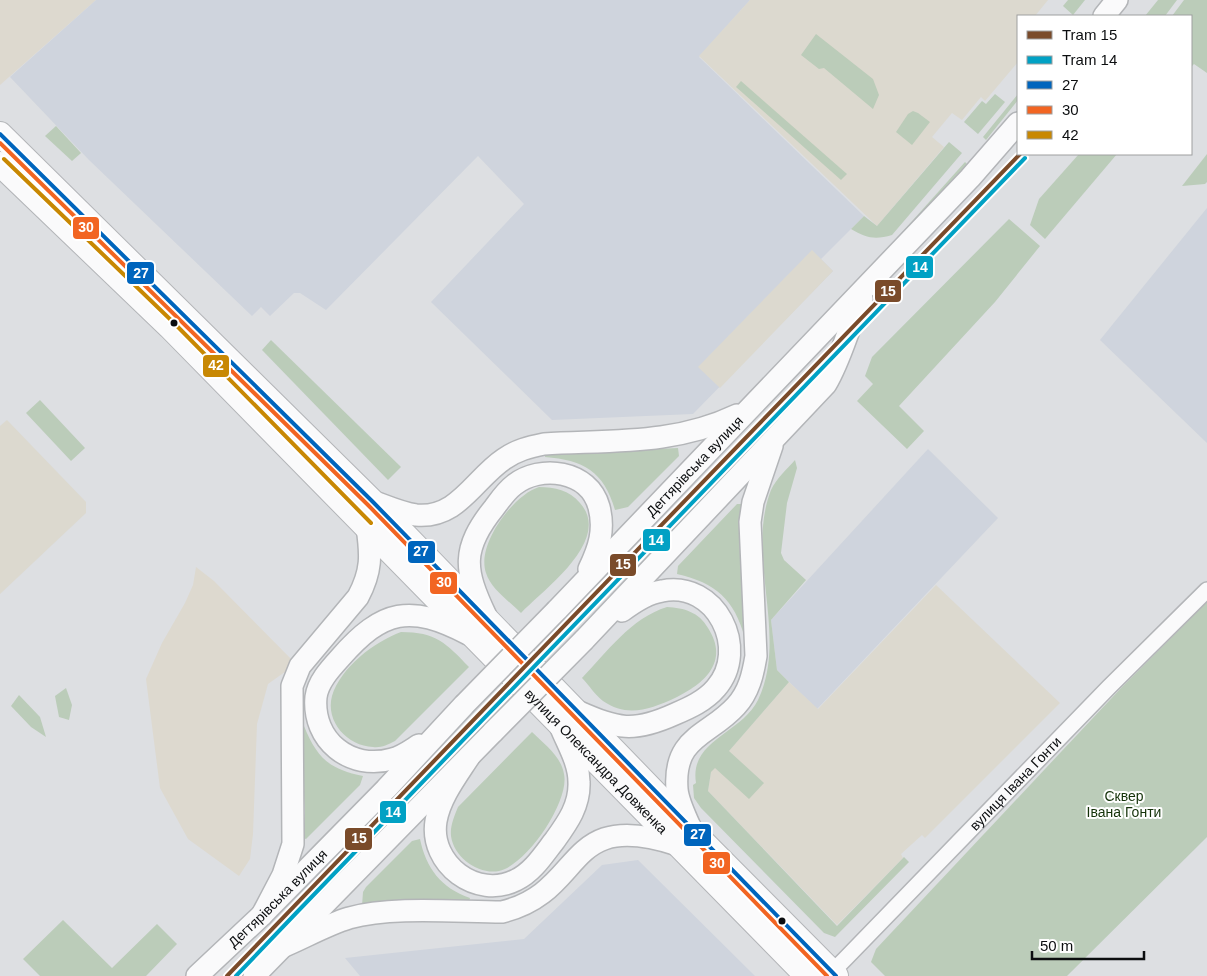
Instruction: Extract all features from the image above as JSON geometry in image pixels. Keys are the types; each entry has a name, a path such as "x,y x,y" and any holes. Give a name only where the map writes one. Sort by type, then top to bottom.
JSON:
{"main road":[{"path":"1105,15 1117,0"},
{"name":"Дегтярівська вулиця","path":"197,976 262,916 386,790 437,732 557,610 746,410 970,178 1017,124"},
{"name":"вулиця Олександра Довженка","path":"0,134 372,501 483,630 819,975"},
{"name":"вулиця Олександра Довженка","path":"0,164 170,327 366,526 483,630"},
{"path":"254,976 584,640 826,384 841,355 850,324 870,282"},
{"path":"372,501 399,511 417,515 433,514 454,506 503,460 526,448 553,443 661,439 702,430 746,410"},
{"path":"282,947 339,922 358,916 394,912 502,912 517,908 544,894 589,845 613,836 640,834 684,837 677,791 680,761 686,748 700,733 736,706 747,690 752,675 756,656 750,522 755,494 776,437"},
{"path":"437,732 394,759 370,762 356,760 344,755 325,737 317,719 316,694 329,671 358,638 372,626 390,618 418,615 483,630 469,567 469,550 473,538 485,519 513,485 524,478 537,473 564,474 576,479 585,486 598,505 602,526 600,543 581,585"},
{"path":"262,916 283,875 293,844 295,806 291,745 292,686 300,666 358,597 364,586 371,555 366,526"},
{"path":"468,757 438,811 436,823 437,844 447,864 464,879 487,886 502,885 515,881 537,862 565,826 576,807 579,780 566,716 620,726 637,727 651,724 689,708 717,688 726,673 730,657 730,642 720,614 702,598 680,591 661,591 634,602 584,640"}],"street":[{"name":"вулиця Івана Гонти","path":"819,975 1207,590"},
{"path":"212,976 228,960 241,936"}],"shaded area":[{"path":"0,0 96,0 0,85"},
{"path":"96,0 750,0 699,57 864,216 821,259 833,271 693,414 552,420 431,302 524,204 478,156 326,310 300,293 294,293 270,316 261,307 252,316 89,160 10,77"},
{"path":"750,0 1048,0 1036,15 1017,15 1017,63 985,101 981,97 962,120 952,113 932,137 944,147 877,226 699,56"},
{"path":"1207,208 1207,443 1100,340"},
{"path":"812,250 833,271 720,388 698,367"},
{"path":"7,420 86,502 86,513 0,594 0,426"},
{"path":"928,449 998,518 817,709 777,670 771,620"},
{"path":"196,567 214,581 296,664 268,684 257,724 253,834 250,859 239,876 188,839 160,788 146,679 162,643 185,603 193,585"},
{"path":"936,585 1060,703 925,838 922,835 901,854 903,858 837,925 708,791 711,771 789,682 818,709"},
{"path":"638,860 755,976 360,976 345,958 524,939 602,865"}],"green space":[{"path":"1068,0 1085,0 1073,15 1063,6"},
{"path":"1158,0 1177,0 1166,15 1146,15"},
{"path":"1184,0 1207,0 1207,73 1194,64 1192,66 1192,15 1173,15"},
{"path":"816,34 873,79 879,95 873,109 824,68 819,69 801,55"},
{"path":"741,81 847,174 841,180 736,87"},
{"path":"995,94 1005,102 978,134 964,122 982,101 986,104"},
{"path":"1017,95 1017,101 986,140 983,137"},
{"path":"913,111 930,122 912,145 896,132 908,114"},
{"path":"56,126 81,153 72,161 45,136"},
{"path":"949,142 962,153 892,235 871,237 851,229 864,216 877,226"},
{"path":"1207,154 1207,182 1205,184 1182,186"},
{"path":"1078,155 1116,155 1045,239 1030,225 1039,199"},
{"path":"965,162 967,164 898,240 896,239"},
{"path":"1009,219 1040,246 995,302 899,406 924,431 907,449 857,401 873,384 865,376 872,357"},
{"path":"271,340 401,467 388,480 262,350"},
{"path":"40,400 85,448 71,461 26,413"},
{"path":"678,448 679,456 628,507 615,510 605,486 590,470 570,461 545,457 545,454"},
{"path":"795,460 797,468 787,503 781,553 784,560 806,580 771,620 777,670 789,682 729,751 764,783 749,799 715,768 711,772 708,791 837,926 904,857 909,862 835,937 824,933 701,808 694,798 693,785 696,783 696,768 700,757 718,738 750,712 758,700 766,675 769,623 762,542 764,516 773,486"},
{"path":"539,487 561,490 576,499 588,517 588,532 582,548 572,563 521,613 488,579 484,562 486,549 499,522 518,500"},
{"path":"737,504 742,504 739,534 745,638 741,624 722,595 703,582 677,574 678,566"},
{"name":"Сквер Івана Гонти","path":"1207,602 1207,837 1067,976 885,976 871,962 876,949 1122,687"},
{"path":"667,607 679,608 696,615 708,628 714,640 716,651 715,661 711,670 704,679 686,692 648,708 639,710 621,709 603,701 582,678 631,627 654,612"},
{"path":"401,632 423,634 440,640 469,667 395,741 379,747 364,746 340,731 332,715 332,696 336,685 343,675 360,657 380,642"},
{"path":"66,688 72,705 69,720 59,717 55,696"},
{"path":"19,695 40,717 46,737 31,727 11,706"},
{"path":"304,726 319,754 333,766 363,776 360,785 306,839 303,838 305,812 300,727"},
{"path":"532,732 551,751 562,768 564,786 560,800 544,830 522,857 499,871 483,870 462,858 453,844 451,829 458,807"},
{"path":"420,839 426,859 436,876 451,889 470,898 469,901 362,906 363,892 366,887 412,841"},
{"path":"63,920 112,968 157,924 177,944 146,976 40,976 23,959"}],"tram line":[{"name":"15","path":"227,976 1019,155"},
{"name":"14","path":"236,976 1025,158"}],"transit line":[{"name":"27","path":"0,134 372,501 836,976"},
{"name":"30","path":"0,143 368,505 827,976"},
{"name":"42","path":"4,159 174,323 371,523"}]}
